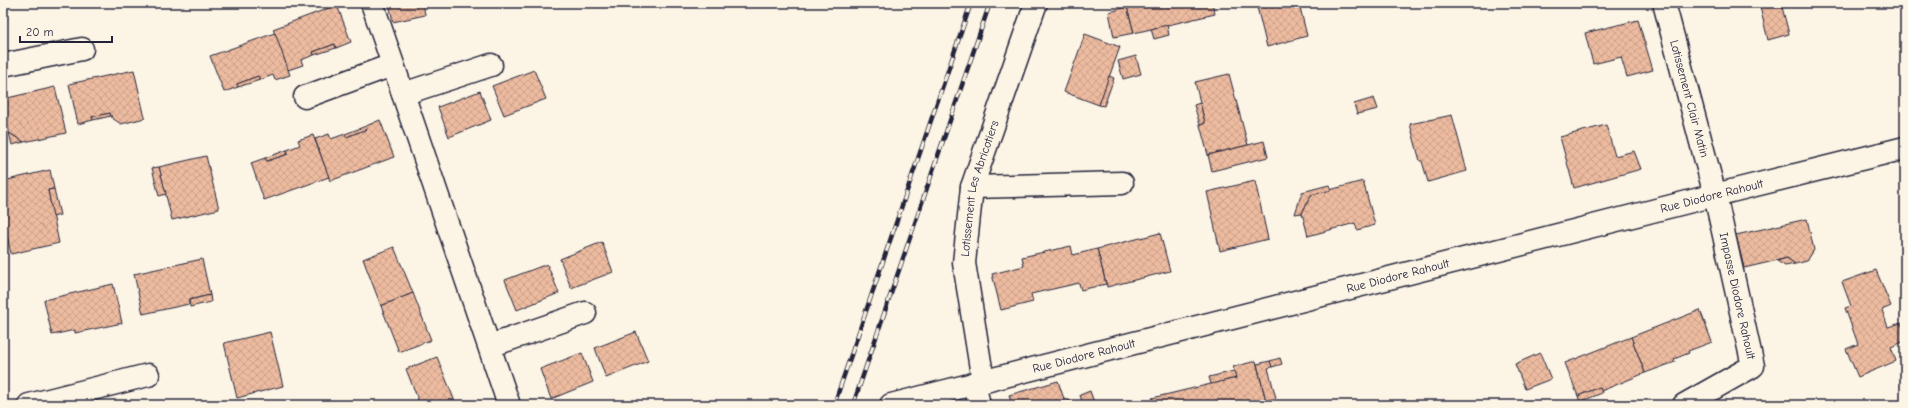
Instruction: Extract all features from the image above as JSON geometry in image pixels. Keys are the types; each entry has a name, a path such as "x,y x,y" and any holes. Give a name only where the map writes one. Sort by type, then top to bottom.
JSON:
{"street":[{"path":"372,3 509,405"},
{"name":"Lotissement Les Abricotiers","path":"979,405 978,382 964,263 972,187 1036,3"},
{"name":"Lotissement Clair Matin","path":"1664,3 1715,195"},
{"path":"3,65 82,49"},
{"path":"305,97 392,65"},
{"path":"403,94 491,65"},
{"name":"Rue Diodore Rahoult","path":"891,405 1905,148"},
{"path":"972,187 1122,183"},
{"name":"Impasse Diodore Rahoult","path":"1684,405 1753,366 1715,195"},
{"path":"490,346 585,313"},
{"path":"29,405 148,375"}],"building":[{"path":"389,3 423,3 425,15 393,22"},
{"path":"1142,3 1212,3 1215,14 1134,33 1127,7"},
{"path":"1256,3 1299,3 1307,36 1267,47"},
{"path":"1759,3 1781,3 1789,34 1768,40"},
{"path":"337,5 351,42 336,48 335,44 313,52 314,55 301,60 303,65 288,70 273,29"},
{"path":"1127,7 1134,33 1114,37 1109,12"},
{"path":"1638,20 1653,70 1627,77 1621,57 1593,64 1585,33"},
{"path":"1167,25 1169,35 1154,39 1151,29"},
{"path":"275,33 290,75 275,80 273,75 260,80 258,76 237,84 238,87 224,92 210,56"},
{"path":"1085,34 1120,47 1099,105 1064,92"},
{"path":"335,44 336,48 314,55 313,52"},
{"path":"1136,56 1141,74 1123,79 1118,61"},
{"path":"134,70 145,118 121,124 112,118 110,113 92,117 93,120 78,124 69,84"},
{"path":"534,70 546,99 504,115 492,86"},
{"path":"1229,74 1248,145 1208,155 1200,125 1205,123 1195,82"},
{"path":"258,76 260,80 238,87 237,84"},
{"path":"1109,76 1114,78 1104,106 1099,105"},
{"path":"55,87 66,133 24,142 9,133 3,107 3,99"},
{"path":"480,91 491,120 449,137 438,107"},
{"path":"1374,98 1378,109 1357,114 1354,104"},
{"path":"1200,103 1205,123 1200,125 1194,105"},
{"path":"110,113 111,116 93,120 92,117"},
{"path":"1452,115 1467,171 1428,182 1422,161 1420,161 1410,124"},
{"path":"380,120 394,157 330,181 315,139 329,134 331,139 345,134 346,137 367,129 366,126"},
{"path":"1606,125 1615,156 1634,151 1641,169 1574,188 1560,137"},
{"path":"366,126 367,129 346,137 345,134"},
{"path":"9,133 24,142 12,145"},
{"path":"313,135 329,177 264,200 251,163 265,158 267,161 288,154 287,150 300,145 298,140"},
{"path":"1264,141 1268,157 1212,171 1208,155"},
{"path":"287,150 288,154 267,161 265,158"},
{"path":"206,156 219,209 172,220 159,167"},
{"path":"159,167 166,194 159,196 152,168"},
{"path":"50,170 54,189 48,190 59,243 11,254 3,217 3,181"},
{"path":"1255,181 1268,239 1220,251 1207,192"},
{"path":"1363,181 1375,225 1357,230 1355,223 1308,236 1302,213 1311,195"},
{"path":"1329,185 1331,190 1311,195 1302,213 1295,214 1302,192"},
{"path":"54,189 60,215 53,217 48,190"},
{"path":"1807,219 1814,250 1807,261 1795,264 1787,258 1744,268 1736,235"},
{"path":"1160,233 1170,271 1107,287 1097,249"},
{"path":"602,242 613,272 571,288 560,259"},
{"path":"1071,246 1073,255 1097,249 1106,284 1081,290 1079,283 1031,294 1033,302 1001,310 992,274 1024,266 1022,257"},
{"path":"394,247 413,293 381,306 363,259"},
{"path":"1787,258 1795,264 1785,266 1777,261"},
{"path":"202,259 210,295 189,300 189,304 143,314 134,274"},
{"path":"547,264 559,293 517,310 505,280"},
{"path":"1876,270 1891,306 1882,310 1888,327 1901,323 1905,334 1905,341 1891,347 1896,361 1858,377 1846,349 1858,344 1845,308 1851,306 1842,282"},
{"path":"113,284 122,323 75,333 75,330 52,335 44,300"},
{"path":"413,293 431,340 399,352 381,306"},
{"path":"210,295 211,302 190,307 189,300"},
{"path":"1700,310 1712,342 1688,351 1689,353 1674,359 1675,362 1645,373 1631,337"},
{"path":"270,332 283,386 237,398 224,343"},
{"path":"636,332 648,361 606,378 595,348"},
{"path":"1631,337 1645,373 1601,391 1600,387 1578,396 1565,363"},
{"path":"582,353 593,382 551,399 540,369"},
{"path":"1540,353 1551,379 1525,389 1515,364"},
{"path":"437,357 456,404 420,405 406,369"},
{"path":"1280,358 1282,364 1272,367 1270,361"},
{"path":"1256,361 1267,405 1154,405 1152,398 1236,378 1233,367"},
{"path":"1270,361 1272,367 1268,368 1276,398 1266,401 1257,364"},
{"path":"1234,371 1236,378 1211,384 1209,377"},
{"path":"1058,381 1065,402 1070,400 1072,405 1012,405 1009,395"},
{"path":"1600,387 1602,393 1580,402 1578,396"},
{"path":"1090,391 1095,405 1083,405 1080,395"}],"railway":[{"path":"834,405 971,3"},
{"path":"853,405 990,3"}]}
